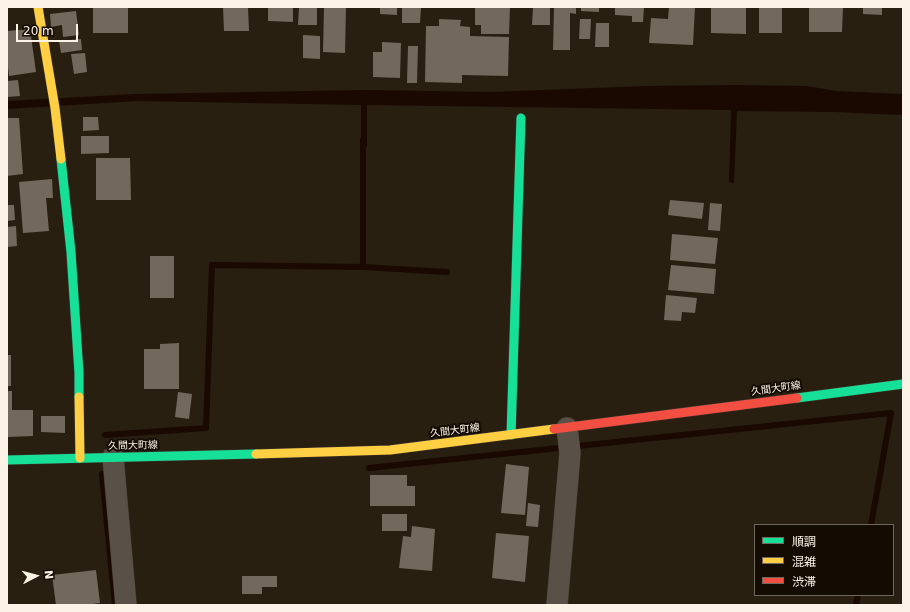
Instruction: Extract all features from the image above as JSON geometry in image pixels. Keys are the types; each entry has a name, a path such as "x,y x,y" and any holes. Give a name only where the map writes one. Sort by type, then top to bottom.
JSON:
{"main road":[{"path":"38,7 55,108 70,252 79,373 80,458"},
{"path":"511,435 521,118"},
{"name":"久間大町線","path":"7,460 390,450 511,435 568,440 903,384"}],"street":[{"path":"557,605 568,440"},
{"path":"112,457 126,605"}],"shaded area":[{"path":"646,86 807,86 836,91 903,94 903,115 835,112 737,111 734,183 729,182 731,110 367,105 367,147 361,148 361,105 137,101 7,109 7,101 136,94 366,90 490,92"}],"building":[{"path":"93,7 128,7 128,33 93,33"},
{"path":"223,7 248,7 249,31 224,31"},
{"path":"268,7 293,7 293,22 268,21"},
{"path":"299,7 317,7 317,25 298,25"},
{"path":"324,7 346,7 345,53 323,52"},
{"path":"380,7 397,7 397,15 380,14"},
{"path":"402,7 421,7 420,23 402,23"},
{"path":"475,7 510,7 509,34 481,34 481,25 475,25"},
{"path":"533,7 550,7 550,25 532,25"},
{"path":"554,7 576,7 576,14 570,13 570,50 553,50"},
{"path":"581,7 599,7 599,12 581,11"},
{"path":"615,7 644,7 643,22 632,22 632,16 615,15"},
{"path":"669,7 695,7 693,45 649,43 651,18 668,19"},
{"path":"711,7 746,7 746,34 711,33"},
{"path":"759,7 782,7 782,33 759,33"},
{"path":"809,7 843,7 842,32 809,32"},
{"path":"863,7 882,7 882,15 863,14"},
{"path":"76,11 79,35 63,37 62,25 51,27 50,14"},
{"path":"439,19 461,20 460,26 470,27 470,36 509,37 508,76 462,75 462,83 425,82 426,26 439,26"},
{"path":"580,19 591,19 590,39 579,39"},
{"path":"596,23 609,23 609,47 595,47"},
{"path":"30,29 36,72 9,76 7,31"},
{"path":"303,35 320,36 320,59 303,58"},
{"path":"81,39 82,50 61,53 59,41"},
{"path":"382,42 401,43 400,78 373,77 373,52 382,52"},
{"path":"408,46 418,46 417,83 407,83"},
{"path":"85,53 87,72 74,74 71,54"},
{"path":"18,80 20,96 7,97 7,81"},
{"path":"83,117 98,117 99,130 83,131"},
{"path":"7,118 19,118 23,174 7,176"},
{"path":"81,136 109,136 109,153 81,154"},
{"path":"96,158 130,158 131,200 96,200"},
{"path":"52,179 53,198 46,198 49,231 23,233 19,182"},
{"path":"670,200 704,203 702,219 668,215"},
{"path":"710,203 722,204 720,231 708,230"},
{"path":"7,205 14,205 15,220 7,221"},
{"path":"16,226 17,246 7,247 7,227"},
{"path":"672,234 718,238 715,264 670,260"},
{"path":"150,256 174,256 174,298 150,298"},
{"path":"671,265 716,269 714,294 668,290"},
{"path":"666,295 697,298 695,313 682,312 681,321 664,320"},
{"path":"179,343 179,389 144,389 144,349 160,349 160,344"},
{"path":"7,355 11,355 11,386 7,386"},
{"path":"7,391 12,391 12,410 33,410 33,436 7,437"},
{"path":"178,392 192,394 189,419 175,417"},
{"path":"41,416 65,416 65,433 41,432"},
{"path":"506,464 529,467 525,515 501,513"},
{"path":"370,475 407,475 407,486 415,486 415,506 370,506"},
{"path":"528,503 540,505 538,527 526,526"},
{"path":"382,514 407,514 407,531 382,531"},
{"path":"412,526 435,529 432,571 399,568 403,536 411,537"},
{"path":"496,533 529,536 525,582 492,578"},
{"path":"96,570 100,603 85,605 56,605 52,575"},
{"path":"242,576 277,576 277,587 262,587 262,594 242,594"}],"waterway":[{"path":"105,435 206,428 212,265 363,267 363,140"},
{"path":"363,267 447,272"},
{"path":"369,468 891,413 871,524"},
{"path":"102,474 115,605"},
{"path":"856,605 858,596"}],"traffic: fast":[{"path":"511,435 521,118"},
{"path":"61,159 71,252 79,373 79,397"},
{"path":"797,398 903,384"},
{"path":"7,460 256,454"}],"traffic: slow":[{"path":"38,7 55,108 61,159"},
{"path":"79,397 80,458"},
{"path":"256,454 390,450 554,429"}],"traffic: jam":[{"path":"554,429 797,398"}]}
